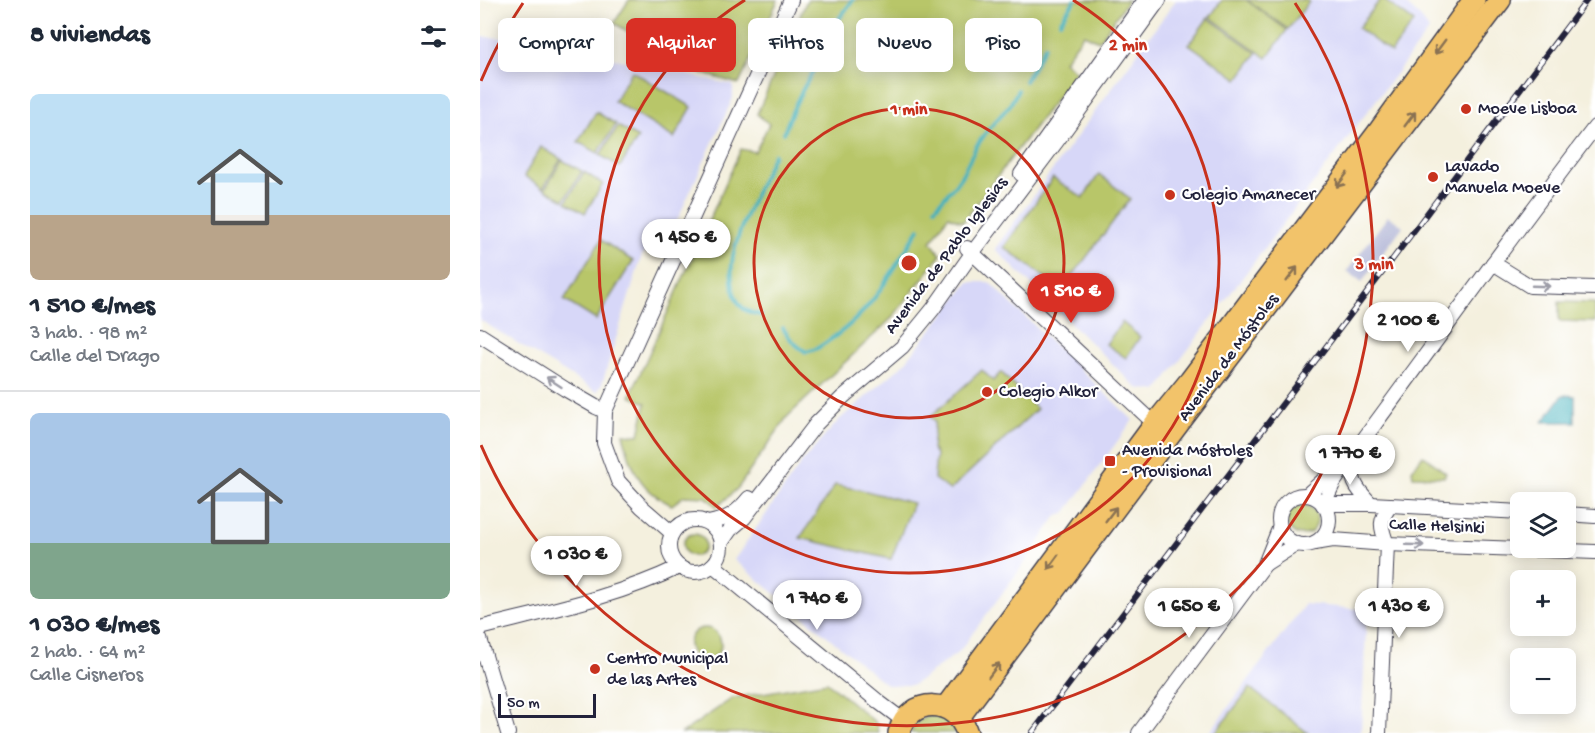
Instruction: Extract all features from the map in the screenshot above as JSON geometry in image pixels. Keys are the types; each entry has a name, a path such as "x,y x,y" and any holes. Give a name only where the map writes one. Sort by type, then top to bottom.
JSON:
{"main road":[{"name":"Avenida de Móstoles","path":"957,719 1155,424 1377,134 1474,0"},
{"name":"Avenida de Móstoles","path":"957,719 1500,0"},
{"path":"902,727 912,712 934,705 957,719"}],"street":[{"path":"672,533 642,507 618,481 604,443 605,411 791,0"},
{"name":"Avenida de Pablo Iglesias","path":"721,543 730,530 744,518 816,424 902,347 933,309 970,250 1145,0"},
{"name":"Avenida de Pablo Iglesias","path":"708,523 723,520 739,511 810,418 838,390 896,341 1069,124 1159,0"},
{"path":"1324,506 1334,482 1352,455 1595,127"},
{"path":"970,250 1155,424"},
{"path":"1493,263 1530,286 1595,288"},
{"path":"480,335 565,389 605,411"},
{"path":"1308,494 1320,500 1328,514 1329,523 1322,538 1308,546 1287,540 1279,529 1279,513 1289,500 1308,494 1352,455"},
{"name":"Calle Helsinki","path":"1352,455 1351,473 1356,488 1371,504"},
{"name":"Calle Helsinki","path":"1324,506 1371,504 1510,511"},
{"path":"1379,733 1387,544 1381,523 1383,515 1391,505"},
{"path":"1576,515 1595,516"},
{"path":"691,520 708,523 719,535 721,543 721,551 713,565 697,572 679,567 670,555 672,533 677,526 691,520"},
{"path":"1139,733 1265,564 1279,529"},
{"name":"Calle Helsinki","path":"1315,543 1332,540 1595,552"},
{"path":"1265,564 1295,544"},
{"path":"713,565 825,658 902,727"},
{"path":"480,628 612,594 655,579 679,567"},
{"path":"480,639 508,733"}],"shaded area":[{"name":"Colegio Amanecer","path":"1176,0 1401,0 1421,18 1429,30 1157,391 1137,388 995,249"},
{"path":"480,37 498,38 498,72 614,72 614,58 626,61 626,72 674,72 733,85 733,98 674,227 642,255 602,384 597,392 480,320"},
{"path":"1388,216 1403,226 1362,282 1347,271"},
{"path":"969,282 989,282 1133,420 1066,512 1056,517 959,652 913,685 887,685 734,560 803,461 840,419 903,365"},
{"path":"1305,604 1367,610 1361,733 1209,733"}],"green space":[{"path":"629,0 778,0 770,18 748,18 748,65 739,84 697,72 736,72 736,18 626,18 626,30 614,23"},
{"path":"807,0 1128,0 1099,41 1084,34 1064,61 1076,72 963,222 948,216 931,242 941,255 892,318 787,417 738,488 717,507 706,497 684,496 672,505 644,485 629,457 623,434 639,435 646,403 630,396 741,149 755,152 769,124 757,114 775,72 844,72 844,18 799,18"},
{"path":"1222,0 1246,0 1287,30 1267,58 1210,17"},
{"path":"1247,0 1306,0 1309,2 1288,29"},
{"path":"1380,0 1384,0 1414,22 1391,53 1358,28"},
{"path":"1208,18 1257,53 1238,79 1189,44"},
{"path":"631,72 634,72 692,107 674,138 614,101"},
{"path":"596,112 616,124 598,153 578,142"},
{"path":"618,126 638,138 620,167 600,155"},
{"path":"541,147 561,159 543,188 524,176"},
{"path":"562,160 582,171 564,200 545,189"},
{"path":"584,172 603,184 585,213 566,202"},
{"path":"1099,174 1130,199 1062,290 1004,247 1053,178 1083,198"},
{"path":"601,240 633,261 596,320 564,300"},
{"path":"1559,302 1595,303 1595,322 1559,321"},
{"path":"1122,322 1140,337 1126,358 1106,344"},
{"path":"982,370 993,381 1001,372 1037,409 950,490 934,479 936,454 932,449 935,421 930,417"},
{"path":"1423,455 1446,473 1444,477 1413,476 1412,470"},
{"path":"835,485 913,503 891,559 800,538"},
{"path":"1302,505 1313,509 1317,520 1313,531 1302,535 1291,531 1287,520 1291,509"},
{"path":"694,534 702,537 705,545 702,553 694,556 686,553 683,545 686,537"},
{"path":"705,628 716,633 721,644 716,655 705,660 694,655 689,644 694,633"},
{"path":"827,682 876,723 878,733 682,733 733,698"},
{"path":"1250,688 1308,733 1215,733"},
{"path":"929,716 945,720 955,733 911,733 918,722"}],"water":[{"path":"1563,395 1575,396 1575,422 1543,422"}],"waterway":[{"path":"840,18 853,0"},
{"path":"1060,22 1075,0"},
{"path":"1025,81 1045,46"},
{"path":"784,133 800,95 813,72"},
{"path":"935,208 955,185 976,147 1010,105 1018,90"},
{"path":"761,315 748,311 739,304 733,289 732,263 743,224 774,154"},
{"path":"783,328 793,342 806,352 834,337 872,302 919,229"}],"railway":[{"path":"1032,733 1587,0"}],"place":[{"name":"Moeve Lisboa","path":"1466,109"},
{"name":"Lavado Manuela Moeve","path":"1433,177"},
{"name":"Colegio Amanecer","path":"1170,195"},
{"name":"Colegio Alkor","path":"987,392"},
{"name":"Avenida Móstoles - Provisional","path":"1110,461"},
{"name":"Centro Municipal de las Artes","path":"595,669"}]}
